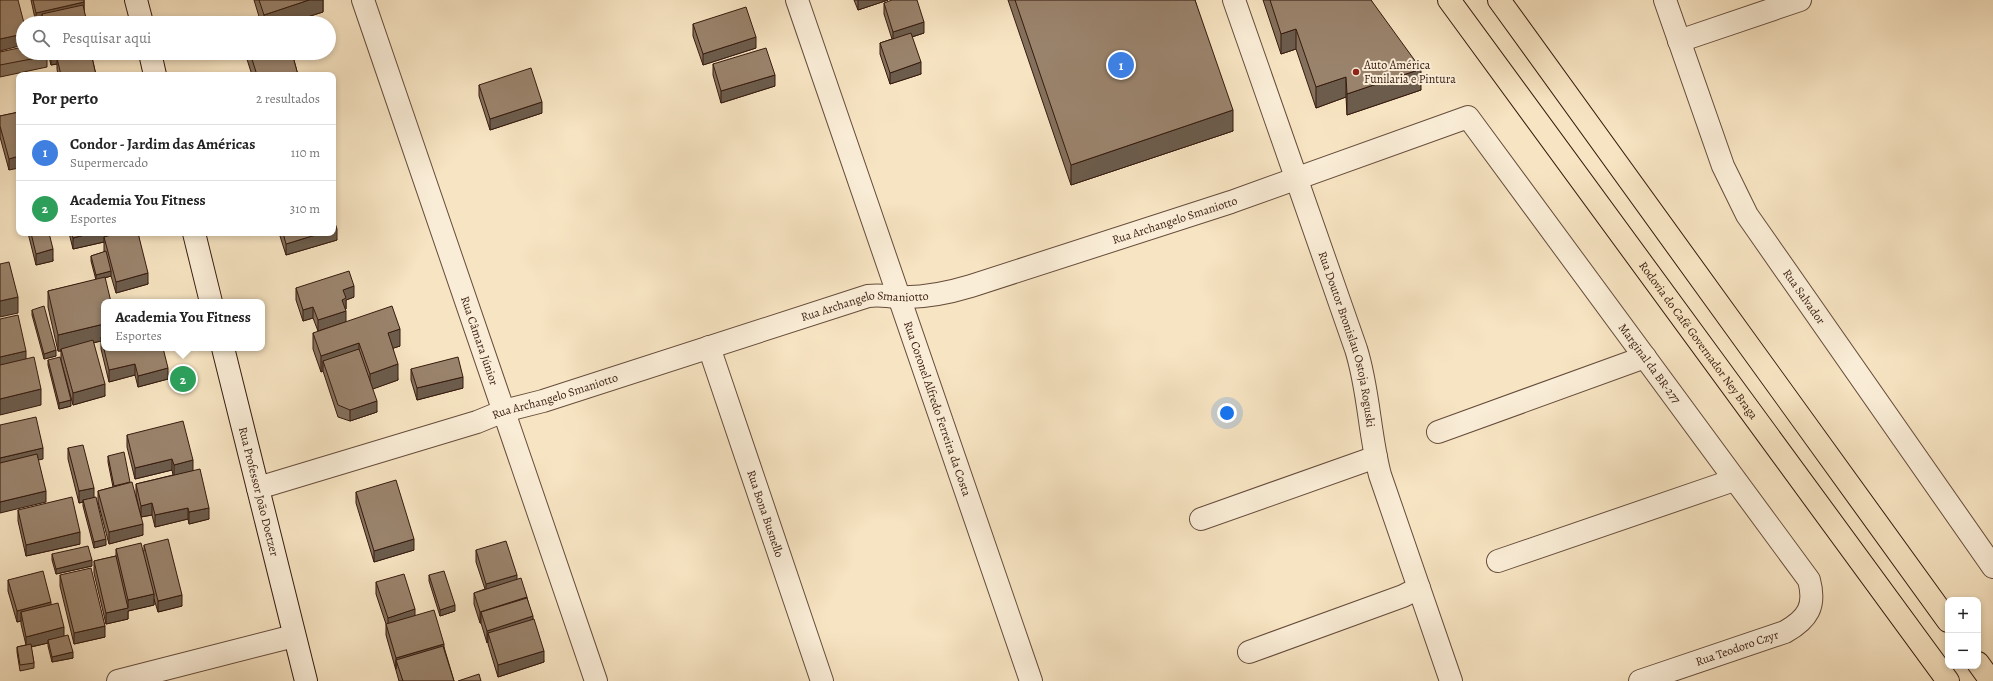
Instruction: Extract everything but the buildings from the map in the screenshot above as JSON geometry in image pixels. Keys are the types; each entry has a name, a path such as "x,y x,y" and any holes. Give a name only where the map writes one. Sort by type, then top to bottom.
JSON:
{"highway":[{"name":"Rodovia do Café Governador Ney Braga","path":"1449,0 1948,681"},
{"path":"1499,0 1945,617"},
{"path":"1981,667 1991,681"}],"street":[{"path":"136,0 140,16"},
{"name":"Rua Câmara Júnior","path":"363,0 596,681"},
{"name":"Rua Coronel Alfredo Ferreira da Costa","path":"797,0 1031,681"},
{"name":"Rua Doutor Bronislau Ostoja Roguski","path":"1234,0 1362,369 1376,457 1451,681"},
{"name":"Rua Salvador","path":"1665,0 1723,166 1747,215 1993,567"},
{"path":"1679,41 1800,0"},
{"path":"152,60 154,72"},
{"name":"Rua Archangelo Smaniotto","path":"258,488 477,422 504,411 543,401 868,296 882,294 899,297 934,294 971,286 1231,202 1468,116"},
{"name":"Marginal da BR-277","path":"1468,116 1734,480 1809,580 1812,591 1812,603 1806,616"},
{"path":"195,236 210,299"},
{"name":"Rua Bona Busnello","path":"709,347 822,681"},
{"name":"Rua Professor João Doetzer","path":"224,351 306,681"},
{"path":"1438,432 1645,357"},
{"path":"1201,519 1376,457"},
{"path":"1498,561 1734,480"},
{"path":"1249,652 1403,596 1419,588"},
{"name":"Rua Teodoro Czyr","path":"1640,681 1785,632 1798,625 1806,616"},
{"path":"118,681 294,636"},
{"name":"Rua Professor João Doetzer","path":"294,636 313,681"}],"place":[{"name":"Condor - Jardim das Américas","path":"1121,65"},
{"name":"Auto América Funilaria e Pintura","path":"1356,72"},
{"name":"Academia You Fitness","path":"183,379"}]}
